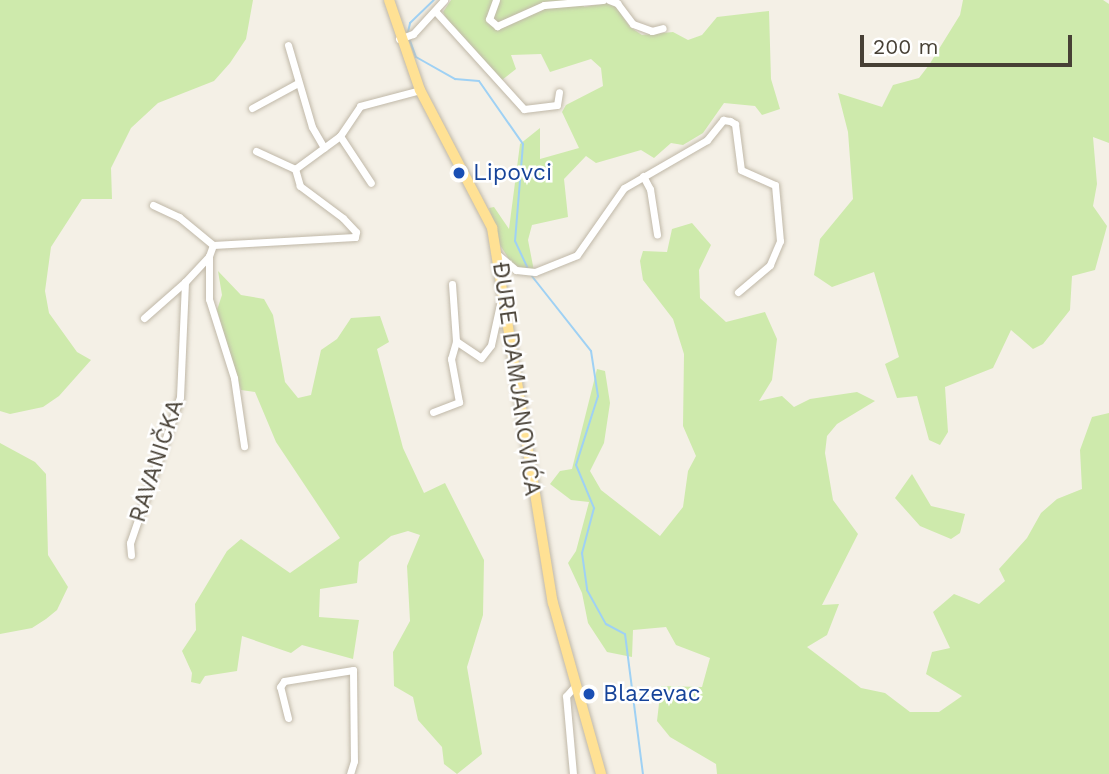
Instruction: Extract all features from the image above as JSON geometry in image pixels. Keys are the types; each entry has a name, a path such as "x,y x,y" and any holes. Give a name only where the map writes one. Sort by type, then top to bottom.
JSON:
{"main road":[{"name":"ĐURE DAMJANOVIĆA","path":"389,0 405,37 420,90 485,212 497,254 502,295 521,385 540,534 576,685 601,774"}],"street":[{"path":"405,37 436,12 444,0"},
{"path":"496,0 489,19 497,26 544,5 603,0"},
{"path":"609,0 617,3 632,24 652,31 663,28"},
{"path":"436,12 524,109 557,105 559,92"},
{"path":"288,45 298,83 324,148"},
{"path":"252,108 298,83"},
{"path":"295,169 340,136 360,106 420,90"},
{"path":"497,254 526,272 535,272 577,255 590,243 615,197 642,176 707,140 723,120 735,124 741,170 775,185 780,241 770,265 738,292"},
{"path":"340,136 371,183"},
{"path":"153,205 185,221 213,245 355,237 356,232 343,218 300,186 295,169 256,151"},
{"path":"642,176 650,189 656,234"},
{"path":"213,245 209,256 209,299 234,378 244,446"},
{"path":"144,318 185,282 209,256"},
{"name":"RAVANIČKA","path":"131,555 130,543 180,397 185,282"},
{"path":"433,412 459,402 452,359 456,341 452,284"},
{"path":"456,341 486,357 502,295"},
{"path":"288,718 280,687 284,681 354,670 354,761 350,774"},
{"path":"573,774 566,696 576,685"}],"green space":[{"path":"0,0 253,0 246,39 230,63 214,81 158,103 131,128 111,168 112,199 82,199 51,247 45,291 49,313 77,352 91,360 59,396 43,407 10,414 0,411"},
{"path":"451,0 581,0 584,7 607,3 616,7 630,27 642,35 673,32 688,40 702,35 717,17 769,11 771,79 780,109 762,115 755,106 724,103 703,133 683,145 671,143 654,158 641,150 596,163 586,156 564,179 568,217 532,225 528,240 534,271 514,267 500,245 489,208 494,207 509,229 520,144 540,128 540,159 579,148 562,112 566,105 603,86 601,68 591,59 550,72 541,54 511,55 516,69 502,80 447,20 443,12"},
{"path":"963,0 1103,0 1109,4 1109,143 1093,137 1097,184 1093,206 1107,226 1095,270 1072,276 1070,310 1043,344 1033,349 1011,330 993,368 945,387 948,432 940,445 929,440 917,396 897,398 885,364 899,357 874,272 832,287 814,275 820,239 853,199 848,132 838,93 882,107 893,85 919,78 929,65 960,15"},
{"path":"692,223 711,245 699,270 700,298 726,322 765,312 777,339 772,380 759,401 782,396 794,407 810,399 857,392 875,401 837,424 827,436 825,453 833,500 858,534 822,605 839,604 827,635 807,647 861,688 885,693 910,712 939,712 962,696 926,674 932,652 950,648 933,612 954,594 979,604 1005,581 999,569 1027,538 1041,513 1057,499 1082,489 1080,450 1092,417 1109,413 1109,774 717,774 716,764 670,737 657,721 661,686 702,687 710,658 676,645 666,627 633,630 632,657 607,652 588,623 582,593 568,563 576,551 589,502 571,500 550,484 560,471 572,469 597,369 605,371 610,403 604,443 590,471 601,490 660,536 683,507 688,471 696,456 683,426 684,354 673,319 643,280 640,261 643,251 667,252 672,229"},
{"path":"218,271 241,295 264,299 273,315 285,382 298,398 311,395 321,350 337,339 351,318 380,316 389,342 377,349 403,448 424,493 445,483 484,560 483,615 467,667 482,754 457,774 444,764 442,747 418,720 413,697 394,686 393,652 410,621 407,566 420,535 408,531 391,536 359,562 357,583 320,589 319,617 359,620 353,659 302,645 291,653 242,636 237,671 205,676 200,684 191,682 192,673 182,651 196,630 195,604 227,551 241,539 290,573 340,538 276,442 255,392 241,390 217,310 222,295"},
{"path":"0,443 35,462 46,474 48,555 68,587 57,610 46,619 32,628 0,634"},
{"path":"912,474 931,506 965,514 960,533 951,539 920,526 895,498"}],"waterway":[{"path":"408,32 410,23 434,0"},
{"path":"409,38 416,57 455,79 479,81 523,144 515,241 527,267"},
{"path":"531,275 591,351 598,396 576,465 594,508 582,553 587,590 606,624 625,634 643,774"}],"place":[{"name":"Lipovci","path":"459,173"},
{"name":"Blazevac","path":"589,694"}]}
